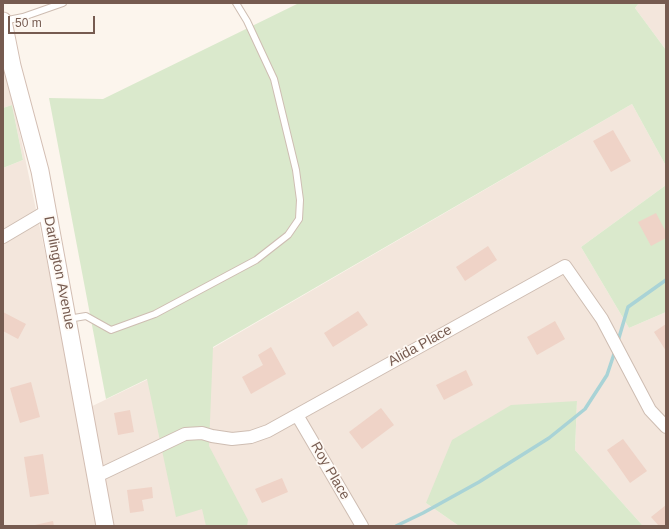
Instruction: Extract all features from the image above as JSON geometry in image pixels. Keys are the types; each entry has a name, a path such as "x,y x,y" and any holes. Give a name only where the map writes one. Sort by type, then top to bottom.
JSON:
{"main road":[{"name":"Darlington Avenue","path":"3,21 12,66 40,171 105,526"}],"street":[{"path":"3,237 47,211"},
{"name":"Alida Place","path":"97,476 185,434 202,433 232,439 268,431 565,266 602,319 650,410 666,427"},
{"name":"Roy Place","path":"297,415 362,526"}],"lane":[{"path":"3,21 23,17 63,3"},
{"path":"68,319 86,316 111,330 155,314 256,260 288,235 299,219 300,200 296,170 274,79 247,21 236,3"}],"shaded area":[{"path":"639,3 666,3 666,50 635,8"},
{"path":"3,54 49,271 82,411 213,348 632,104 666,166 666,185 581,247 629,328 666,312 666,526 643,526 575,450 577,401 426,503 459,526 3,526 3,168 23,160 12,105 3,108"}],"green space":[{"path":"299,3 639,3 635,8 666,50 666,166 632,104 213,347 209,446 248,520 247,526 206,526 202,509 176,517 147,379 106,399 49,98 103,99"},
{"path":"12,105 23,160 3,168 3,108"},
{"path":"666,185 666,312 629,328 581,247"},
{"path":"577,401 575,450 643,526 459,526 426,503 452,440 511,405"}],"building":[{"path":"613,130 631,161 611,172 593,141"},
{"path":"656,213 666,232 666,238 651,246 638,222"},
{"path":"488,246 497,260 465,281 456,267"},
{"path":"358,311 368,325 333,347 324,333"},
{"path":"3,312 26,324 18,339 3,331"},
{"path":"555,321 565,339 537,355 527,337"},
{"path":"666,324 666,351 654,332"},
{"path":"271,347 286,374 251,394 242,377 263,365 258,355"},
{"path":"466,370 473,385 444,400 436,385"},
{"path":"31,382 40,417 20,423 10,388"},
{"path":"381,408 394,425 362,449 349,432"},
{"path":"130,410 134,432 118,435 114,413"},
{"path":"623,439 647,471 630,483 607,450"},
{"path":"43,454 49,494 30,497 24,457"},
{"path":"282,478 288,492 262,503 255,489"},
{"path":"152,487 153,498 142,500 144,511 130,513 127,490"},
{"path":"666,505 666,526 659,526 651,517"},
{"path":"53,521 54,526 35,525"}],"waterway":[{"path":"618,341 628,307 666,280"},
{"path":"396,526 479,482 549,438 585,409 607,375 615,351"}]}
